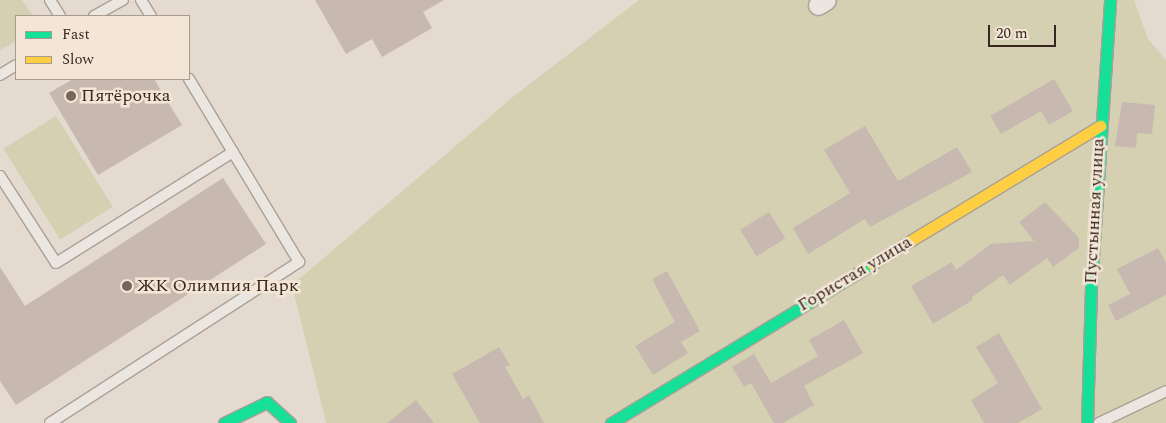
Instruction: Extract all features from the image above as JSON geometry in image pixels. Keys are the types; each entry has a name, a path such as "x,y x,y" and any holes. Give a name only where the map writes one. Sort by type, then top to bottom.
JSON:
{"street":[{"name":"Пустынная улица","path":"1087,423 1100,126 1110,0"},
{"name":"Гористая улица","path":"611,423 1100,126"},
{"path":"224,423 267,402 290,423"}],"lane":[{"path":"50,0 59,15"},
{"path":"96,15 123,0"},
{"path":"141,0 150,15"},
{"path":"0,76 15,66"},
{"path":"50,423 300,262 190,80"},
{"path":"0,176 56,263 233,152"},
{"path":"1100,423 1166,391"}],"shaded area":[{"path":"0,0 22,0 32,15 15,15 15,42 0,50"},
{"path":"639,0 1134,0 1148,39 1166,60 1166,423 326,423 292,285 514,96"},
{"path":"56,116 113,207 60,240 3,149"}],"building":[{"path":"315,0 444,0 423,12 432,28 382,57 372,39 346,54"},
{"path":"1054,79 1073,111 1049,125 1041,111 1001,134 990,116"},
{"path":"71,80 155,80 182,125 98,175 49,93"},
{"path":"1122,102 1155,105 1152,134 1137,133 1136,148 1115,146"},
{"path":"865,126 898,181 957,147 972,172 870,227 865,219 808,254 793,228 850,193 824,150"},
{"name":"ЖК Олимпия Парк","path":"223,178 266,244 16,405 0,381 0,267 25,306"},
{"path":"1045,202 1079,238 1079,248 1053,267 1047,258 1010,285 1003,275 972,297 973,300 933,324 911,286 952,262 956,270 991,244 1034,241 1019,222"},
{"path":"769,212 785,238 757,256 740,230"},
{"path":"1158,248 1166,263 1166,295 1116,321 1108,305 1130,294 1117,269"},
{"path":"667,271 700,331 681,342 688,353 653,375 635,346 675,322 652,279"},
{"path":"844,320 863,353 804,386 814,405 783,423 774,423 751,383 744,387 732,367 754,354 771,383 818,356 809,340"},
{"path":"999,333 1042,409 1018,423 984,423 971,400 998,383 976,347"},
{"path":"499,347 510,365 505,367 523,399 529,395 544,423 480,423 452,374"},
{"path":"416,400 434,423 387,423"}],"traffic: fast":[{"path":"1087,423 1091,288 1110,0"},
{"path":"611,423 872,264"},
{"path":"224,423 267,402 290,423"}],"traffic: slow":[{"path":"872,264 1100,126"}],"place":[{"name":"Пятёрочка","path":"71,96"},
{"name":"ЖК Олимпия Парк","path":"127,286"}]}
